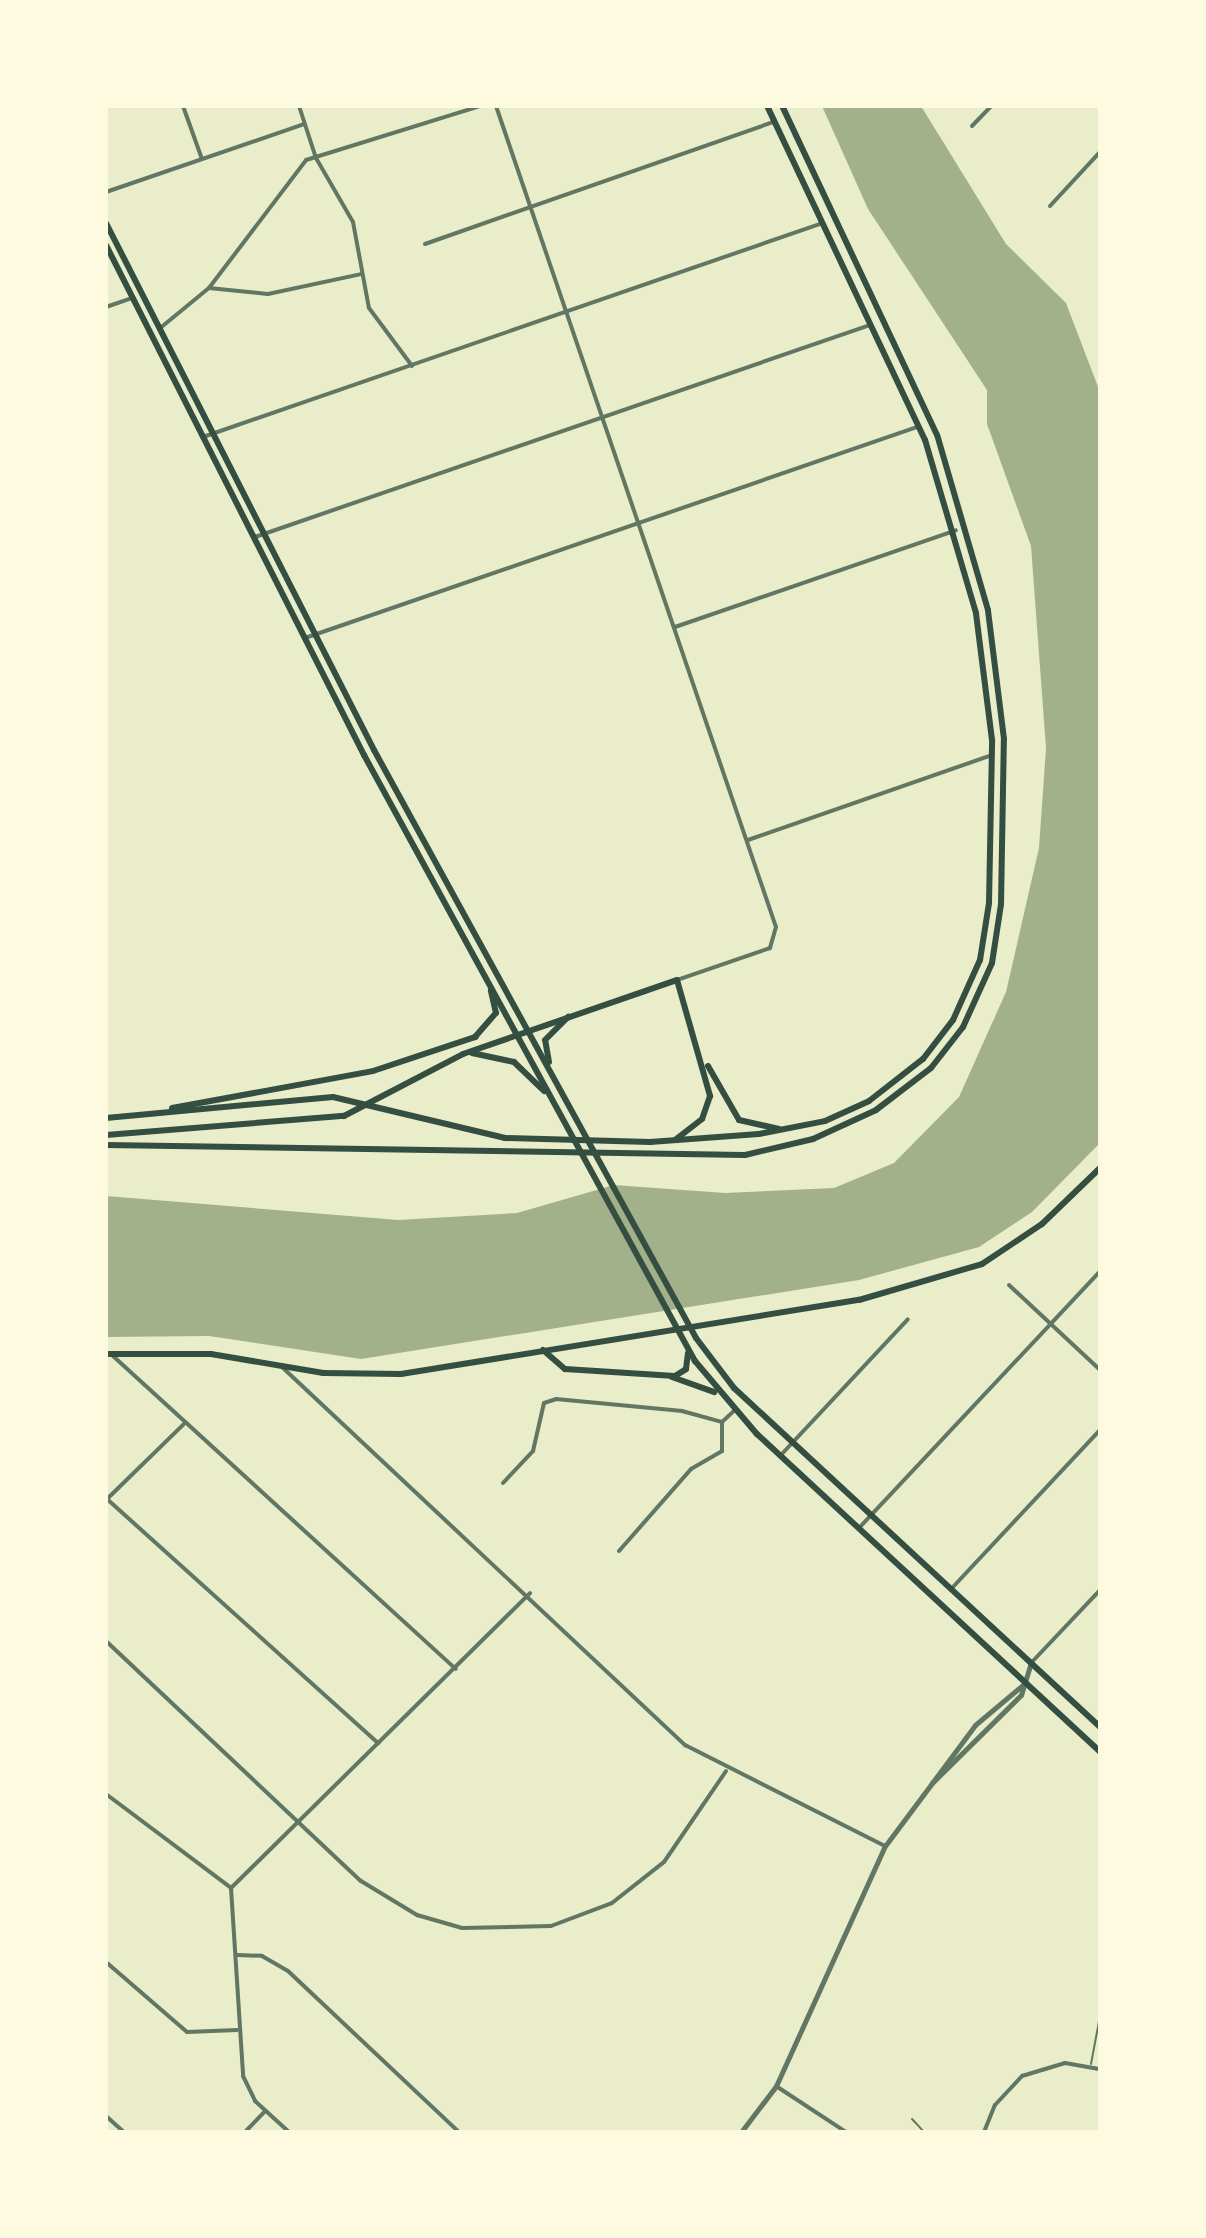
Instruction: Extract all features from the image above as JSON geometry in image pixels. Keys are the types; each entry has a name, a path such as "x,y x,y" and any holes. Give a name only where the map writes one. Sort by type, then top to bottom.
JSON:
{"main road":[{"path":"106,1118 333,1097 490,1136 671,1141 791,1130 840,1116 885,1091 923,1059 961,1007 987,925 992,755 981,637 956,530 919,426 820,224 767,106"},
{"path":"106,1145 745,1155 821,1136 876,1110 918,1080 963,1027 992,963 1001,904 1005,752 988,610 937,435 782,106"},
{"path":"106,223 314,635 696,1338 734,1388 1100,1727"},
{"path":"106,245 303,638 682,1340 734,1411 1100,1752"},
{"path":"155,1113 373,1071 475,1037 496,1013 481,965"},
{"path":"106,1135 344,1116 404,1089 463,1054 573,1013 677,980 705,1060 739,1120 791,1130"},
{"path":"569,1105 544,1051 551,1030 573,1013"},
{"path":"463,1054 514,1062 555,1107"},
{"path":"671,1141 706,1112 705,1060"},
{"path":"108,1354 211,1354 358,1376 830,1306 947,1277 1011,1247 1100,1168"},
{"path":"669,1376 688,1362 682,1340"},
{"path":"543,1350 565,1369 669,1376 722,1398"}],"street":[{"path":"183,106 202,159"},
{"path":"299,106 316,158 353,222 361,274 381,330 412,366"},
{"path":"159,329 209,288 260,230 301,165 480,106"},
{"path":"496,106 748,840 775,941 677,980"},
{"path":"972,126 991,106"},
{"path":"425,244 774,122"},
{"path":"106,192 305,124"},
{"path":"1050,206 1100,152"},
{"path":"203,437 820,224"},
{"path":"209,288 268,294 361,274"},
{"path":"106,307 132,298"},
{"path":"253,538 870,325"},
{"path":"303,638 919,426"},
{"path":"675,627 956,530"},
{"path":"748,840 992,755"},
{"path":"859,1528 1100,1271"},
{"path":"1009,1285 1100,1370"},
{"path":"780,1456 908,1319"},
{"path":"108,1354 456,1669"},
{"path":"280,1365 530,1593 685,1745 726,1771 885,1846"},
{"path":"503,1483 533,1451 544,1403 556,1399 682,1411 722,1422"},
{"path":"619,1551 691,1469 722,1451 722,1422 734,1411"},
{"path":"184,1424 107,1500 378,1743"},
{"path":"952,1588 1100,1430"},
{"path":"932,1783 1026,1682 1031,1663 1100,1590"},
{"path":"231,1888 530,1593"},
{"path":"106,1641 301,1819 361,1881 396,1905 462,1928 528,1930 592,1913 641,1883 680,1844 726,1771"},
{"path":"741,2132 776,2086 885,1846 975,1725 1026,1682"},
{"path":"106,1794 231,1888 237,1955 237,2030 243,2076 265,2111 289,2132"},
{"path":"237,1955 262,1956 288,1971 459,2132"},
{"path":"106,1962 187,2032 237,2030"},
{"path":"984,2132 995,2105 1022,2076 1050,2065 1100,2069"},
{"path":"776,2086 846,2132"},
{"path":"245,2132 265,2111"},
{"path":"106,2116 124,2132"}],"lane":[{"path":"1091,2066 1100,2016"},
{"path":"912,2119 924,2132"}],"shaded area":[{"path":"822,106 921,106 1006,244 1066,303 1100,392 1100,1143 1032,1212 979,1247 859,1280 361,1359 209,1336 106,1337 106,1196 398,1220 517,1213 614,1185 725,1193 834,1188 894,1163 959,1097 1006,992 1039,848 1046,748 1031,546 987,424 987,390 868,209"}]}
